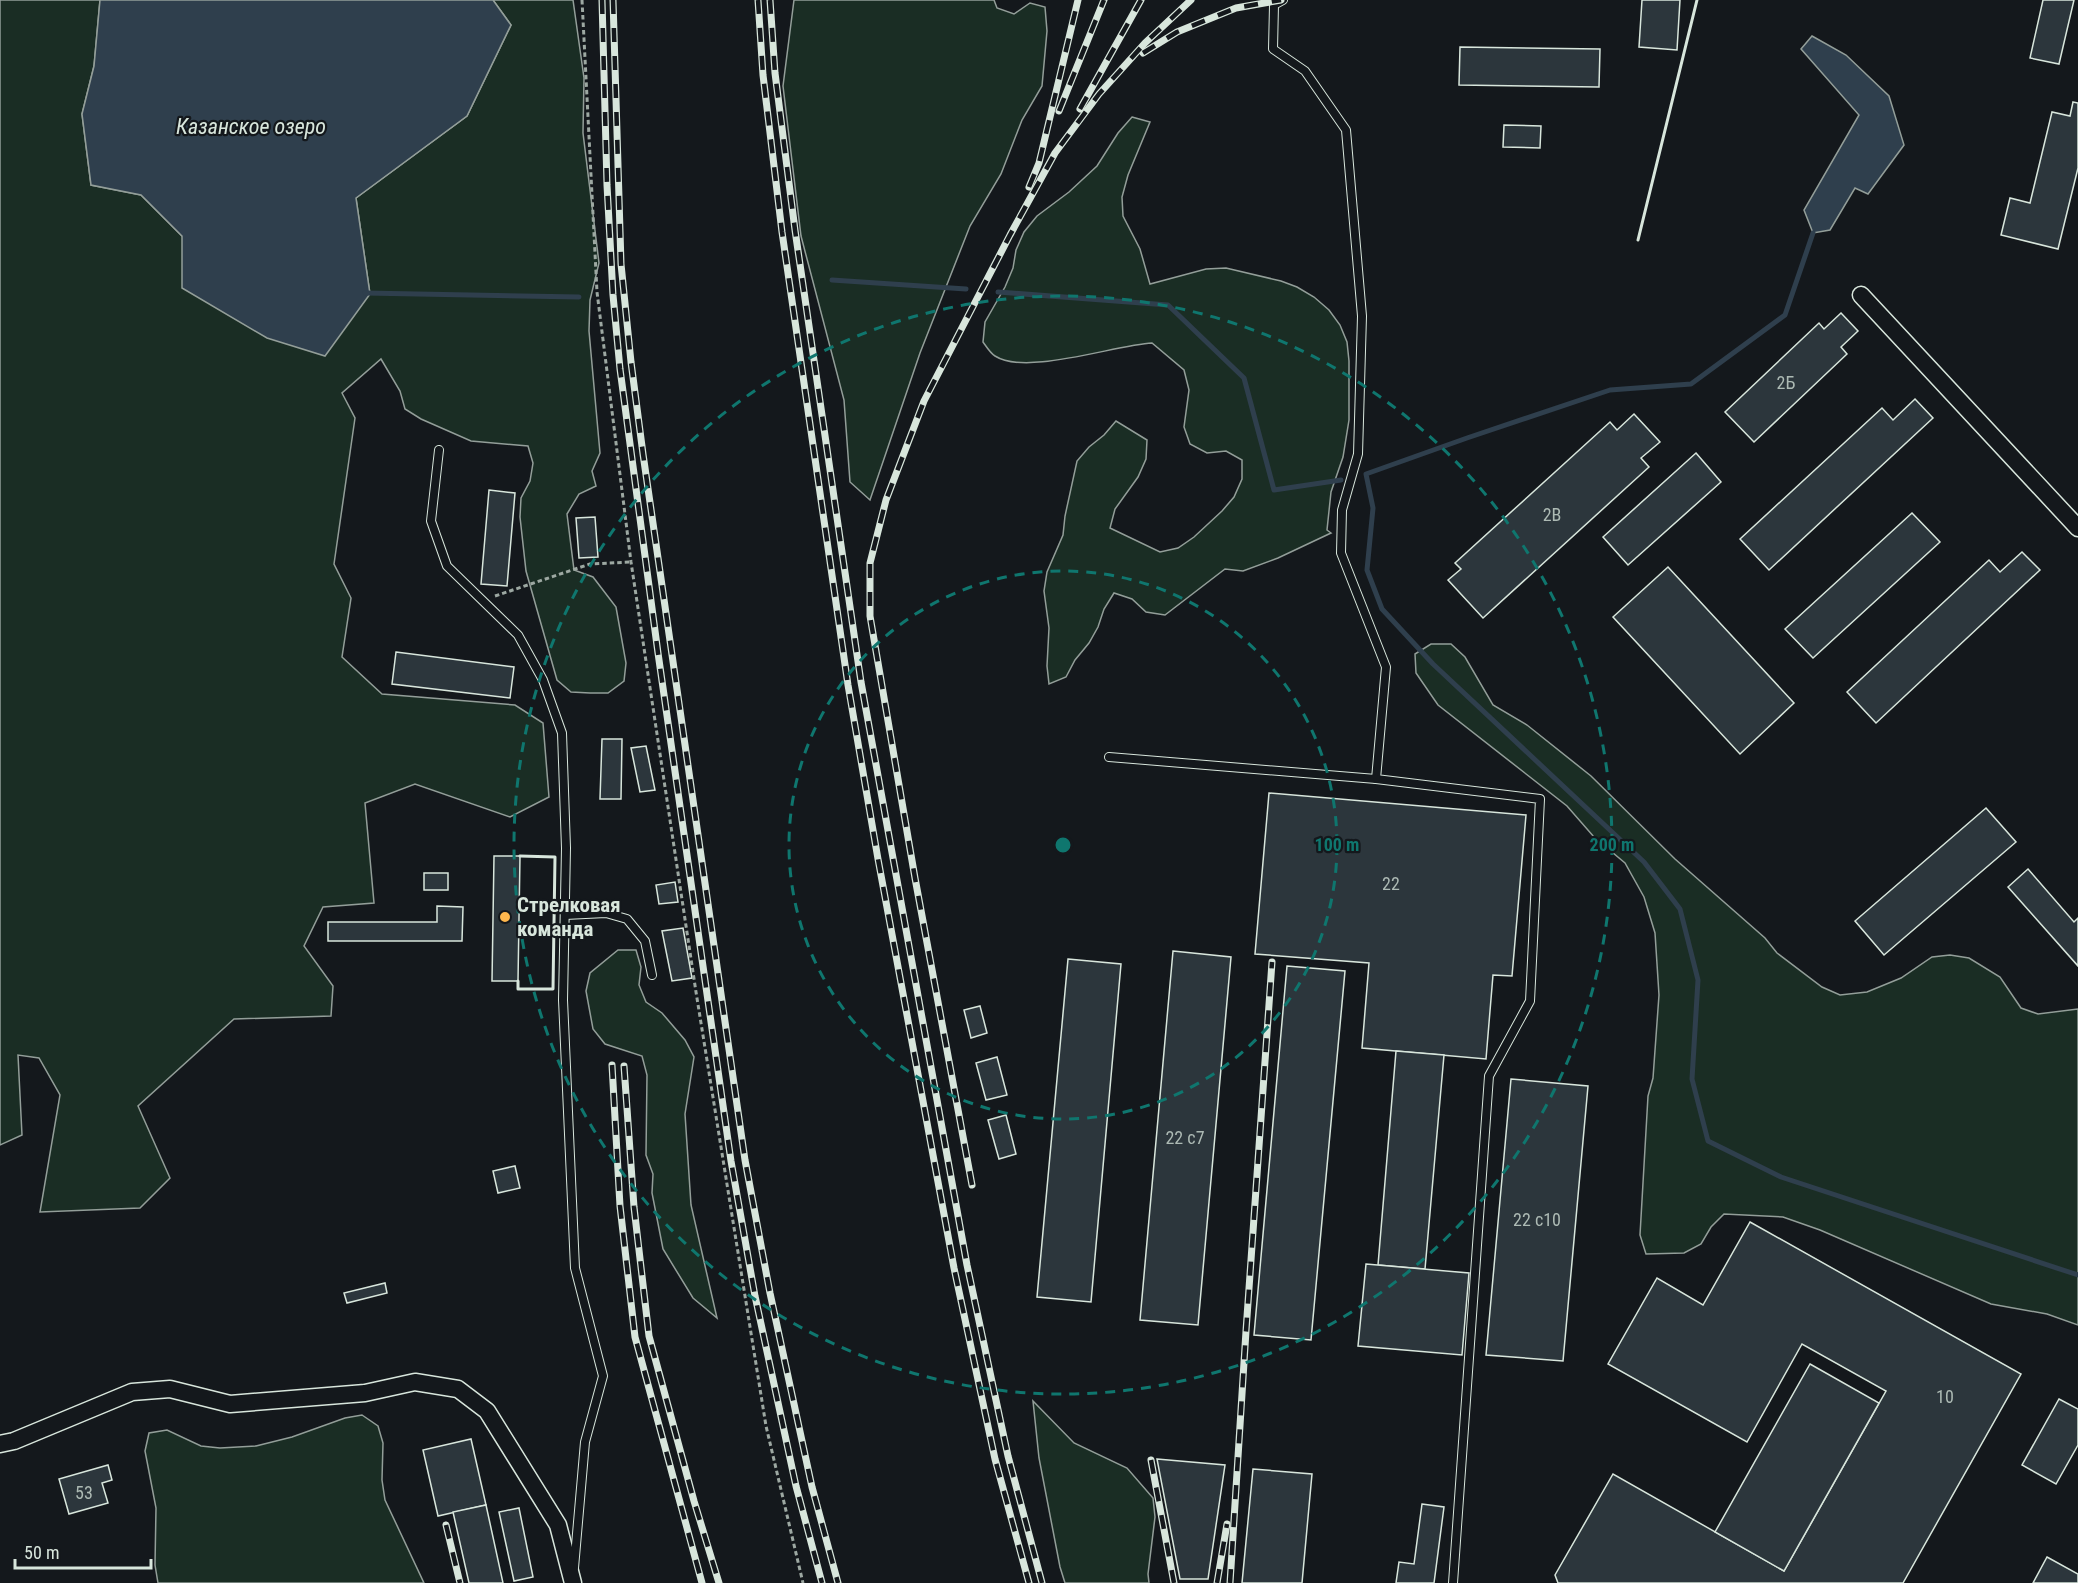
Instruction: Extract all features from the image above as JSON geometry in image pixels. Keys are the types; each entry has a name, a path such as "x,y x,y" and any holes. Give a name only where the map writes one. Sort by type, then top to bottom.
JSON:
{"street":[{"path":"1861,295 2078,528"},
{"path":"0,1444 14,1441 132,1392 170,1389 230,1404 365,1393 416,1382 458,1389 487,1411 558,1525 573,1583"}],"lane":[{"path":"1283,0 1274,5 1273,50 1305,71 1346,130 1362,316 1358,454 1342,510 1341,553 1386,667 1376,779"},
{"path":"439,450 431,520 447,566 518,635 543,680 562,733 566,848 563,1000 575,1268 603,1376 585,1442 573,1583"},
{"path":"1109,757 1376,779 1540,800 1530,1001 1489,1076 1453,1583"},
{"path":"565,915 606,913 627,919 645,941 652,975"}],"path":[{"path":"582,0 597,292 631,562 696,992 766,1426 803,1583"},
{"path":"482,600 590,564 631,562"}],"green space":[{"path":"0,0 100,0 94,66 82,114 91,185 141,195 182,236 370,294 356,198 467,116 511,25 493,0 573,0 584,78 583,133 599,263 590,300 589,331 600,453 592,471 596,486 579,494 567,514 574,570 593,577 616,607 626,663 624,681 608,693 590,693 571,692 557,680 526,571 520,517 521,498 530,481 533,463 528,446 471,441 421,419 405,409 400,391 381,359 342,393 355,418 334,564 351,598 342,657 382,694 515,705 543,723 549,797 510,817 415,784 365,803 374,903 323,907 304,946 333,986 331,1016 234,1019 138,1106 170,1178 140,1208 40,1212 60,1095 39,1058 18,1055 22,1135 0,1145"},
{"path":"794,0 994,0 997,8 1014,14 1030,3 1045,7 1047,31 1042,86 1022,120 1001,174 970,226 920,353 870,500 850,482 844,400 801,236 783,86"},
{"path":"1132,117 1150,122 1128,175 1122,197 1123,216 1140,249 1150,284 1206,269 1226,268 1281,281 1314,297 1329,310 1340,325 1347,342 1349,420 1343,457 1331,492 1327,530 1331,533 1278,558 1243,571 1225,569 1165,615 1146,612 1132,599 1114,593 1089,643 1075,660 1066,677 1049,684 1047,666 1049,628 1044,591 1047,572 1063,535 1077,461 1089,447 1116,421 1147,440 1146,459 1138,477 1115,509 1110,528 1160,552 1178,548 1194,537 1234,497 1242,479 1242,460 1226,451 1207,453 1190,444 1184,427 1189,390 1184,370 1152,343 1071,358 1027,363 1009,361 995,356 983,342 985,322 1005,287 1024,232 1037,216 1069,192 1097,166 1118,133"},
{"path":"1431,644 1451,644 1465,657 1493,705 1527,725 1591,776 1675,859 1765,938 1777,953 1822,987 1840,995 1867,992 1901,978 1932,957 1950,955 1969,958 2000,977 2021,1008 2038,1014 2078,1009 2078,1325 2047,1314 1991,1304 1820,1230 1783,1217 1724,1214 1711,1227 1701,1244 1684,1253 1646,1254 1640,1235 1648,1096 1653,1078 1659,995 1655,933 1644,897 1625,863 1594,837 1567,806 1438,705 1416,673 1415,654"},
{"path":"618,950 636,950 641,967 639,985 646,1002 662,1013 685,1040 694,1057 685,1114 691,1205 717,1318 693,1298 663,1249 652,1193 653,1174 646,1155 647,1075 642,1056 605,1044 593,1029 586,991 590,973"},
{"path":"1033,1401 1074,1443 1127,1468 1153,1498 1155,1517 1148,1574 1149,1583 1065,1583 1039,1458"},
{"path":"362,1415 378,1426 383,1443 382,1480 385,1500 424,1583 158,1583 155,1565 156,1508 145,1451 149,1433 167,1430 201,1446 220,1448 256,1446 292,1437 345,1418"}],"water":[{"name":"Казанское озеро","path":"100,0 493,0 511,25 467,116 356,198 370,294 325,356 267,338 182,288 182,236 141,195 91,185 82,114 94,66"},
{"path":"1812,36 1846,55 1889,96 1904,145 1868,194 1855,188 1830,230 1813,233 1804,210 1859,115 1801,49"}],"building":[{"path":"1642,0 1680,0 1677,50 1639,47"},
{"path":"2043,0 2074,0 2059,64 2030,58"},
{"path":"1460,47 1600,49 1599,87 1459,85"},
{"path":"2073,102 2078,103 2078,168 2058,249 2001,235 2010,198 2030,203 2052,112 2070,116"},
{"path":"1504,125 1541,126 1540,148 1503,147"},
{"path":"1841,313 1858,331 1841,347 1847,354 1754,442 1725,412 1819,323 1824,329"},
{"path":"1915,399 1933,418 1769,570 1740,539 1882,408 1893,420"},
{"path":"1634,414 1660,442 1641,458 1649,467 1483,618 1448,580 1461,569 1455,563 1610,422 1617,430"},
{"path":"1696,453 1721,482 1628,565 1603,537"},
{"path":"489,490 515,493 507,586 481,584"},
{"path":"1912,513 1940,542 1813,658 1785,629"},
{"path":"595,517 598,557 579,558 576,518"},
{"path":"2022,552 2040,570 1876,723 1847,692 1989,560 2000,572"},
{"path":"1668,567 1794,703 1740,754 1613,617"},
{"path":"396,652 514,667 510,698 392,684"},
{"path":"602,739 622,739 621,799 600,799"},
{"path":"646,746 655,790 640,792 631,748"},
{"path":"1269,793 1526,815 1512,976 1493,975 1486,1059 1362,1048 1369,963 1255,954"},
{"path":"1986,808 2016,842 1884,955 1855,921"},
{"path":"494,856 520,856 518,981 492,981"},
{"path":"2028,869 2074,922 2078,918 2078,966 2008,887"},
{"path":"424,873 448,873 448,890 424,890"},
{"path":"675,882 678,902 659,904 656,885"},
{"path":"437,906 463,907 462,941 328,941 328,922 437,922"},
{"path":"683,928 692,978 672,981 662,931"},
{"path":"1173,951 1231,957 1198,1325 1140,1320"},
{"path":"1068,959 1121,964 1091,1302 1037,1297"},
{"path":"1287,966 1345,971 1311,1340 1254,1335"},
{"path":"980,1006 987,1033 971,1038 964,1010"},
{"path":"1396,1051 1444,1055 1425,1269 1378,1265"},
{"path":"997,1057 1007,1095 986,1100 976,1063"},
{"path":"1511,1079 1588,1086 1563,1361 1486,1355"},
{"path":"1006,1115 1016,1154 999,1159 988,1120"},
{"path":"515,1166 520,1188 498,1193 493,1171"},
{"path":"1750,1222 2021,1374 1903,1583 1558,1583 1555,1575 1613,1474 1784,1571 1886,1391 1802,1344 1747,1442 1608,1364 1657,1278 1703,1305"},
{"path":"1366,1264 1469,1273 1462,1355 1358,1346"},
{"path":"385,1283 387,1293 347,1303 344,1293"},
{"path":"1810,1364 1879,1403 1784,1571 1715,1532"},
{"path":"2059,1399 2078,1409 2078,1445 2056,1484 2022,1465"},
{"path":"471,1439 486,1505 438,1516 423,1450"},
{"path":"1157,1459 1225,1465 1208,1579 1180,1579"},
{"path":"108,1465 112,1480 102,1483 108,1503 69,1514 59,1479"},
{"path":"1253,1469 1312,1474 1302,1583 1242,1583"},
{"path":"1422,1504 1444,1507 1434,1583 1396,1583 1399,1562 1414,1564"},
{"path":"486,1505 503,1583 469,1583 453,1512"},
{"path":"519,1508 533,1577 514,1581 499,1512"},
{"path":"2047,1557 2078,1574 2078,1583 2033,1583"}],"waterway":[{"path":"1813,233 1785,315 1691,384 1610,390 1366,474 1373,508 1367,570 1382,609 1433,664 1644,862 1680,909 1698,980 1692,1079 1708,1141 1781,1177 2078,1275"},
{"path":"832,280 966,289"},
{"path":"998,292 1168,305 1244,378 1274,490 1341,480"},
{"path":"365,293 579,297"}],"railway":[{"path":"602,0 607,185 613,295 620,369 658,653 731,1161 755,1296 796,1486 822,1583"},
{"path":"613,0 621,264 643,454 745,1160 770,1293 812,1487 838,1583"},
{"path":"758,0 763,75 782,232 848,685 954,1268 995,1459 1029,1583"},
{"path":"770,0 775,73 795,230 861,682 967,1265 1008,1456 1042,1583"},
{"path":"1029,187 1039,163 1078,0"},
{"path":"1059,111 1104,0"},
{"path":"1080,109 1141,0"},
{"path":"972,1185 915,878 870,616 870,563 886,500 924,401 1055,153 1099,94 1145,43 1191,0"},
{"path":"1143,53 1177,32 1236,8 1281,0"},
{"path":"1230,1583 1272,962"},
{"path":"612,1065 620,1206 635,1337 702,1583"},
{"path":"624,1066 634,1207 649,1336 719,1583"},
{"path":"1151,1460 1174,1583"},
{"path":"1217,1583 1227,1524"},
{"path":"446,1525 460,1583"}],"wall":[{"path":"1638,240 1697,0"},
{"path":"518,981 518,989 553,989 555,857 520,856"}],"place":[{"name":"Стрелковая команда","path":"505,917"}]}
